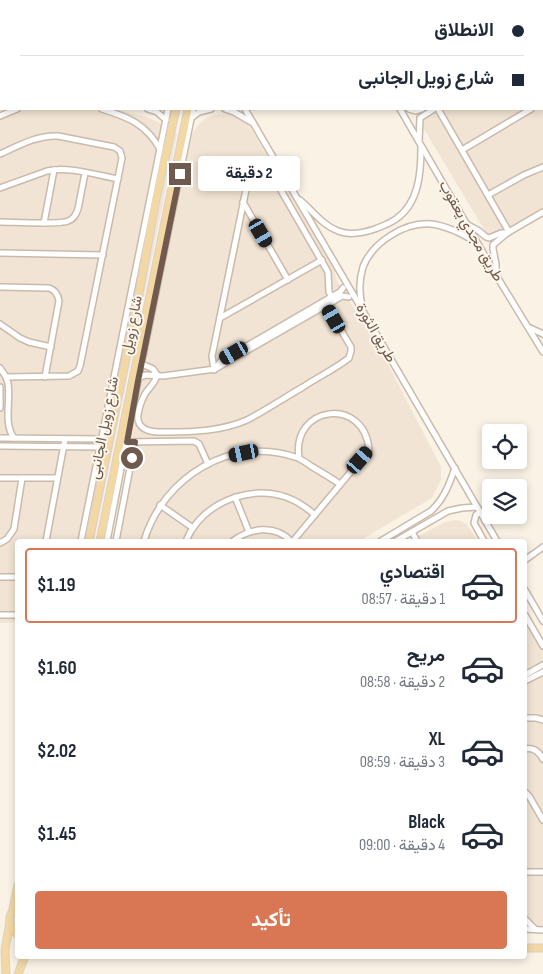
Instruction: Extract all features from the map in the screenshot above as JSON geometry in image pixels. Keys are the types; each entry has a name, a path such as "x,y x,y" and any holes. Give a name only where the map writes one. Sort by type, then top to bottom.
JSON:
{"main road":[{"name":"شارع زويل","path":"89,539 156,199 176,110"},
{"name":"شارع زويل","path":"100,539 108,502 115,481 188,110"},
{"path":"153,183 156,199"},
{"path":"97,460 102,474"},
{"path":"97,501 102,504 108,502"},
{"path":"94,516 105,517"},
{"path":"15,907 10,918 2,953 6,974 17,974 24,959"},
{"path":"10,922 12,930 15,932"},
{"path":"527,948 543,948"}],"street":[{"path":"0,116 15,110"},
{"path":"105,110 133,120 146,130 160,149"},
{"path":"154,110 166,120"},
{"name":"شارع زويل الجانبى","path":"81,539 168,110"},
{"name":"شارع زويل الجانبى","path":"107,539 115,481 127,442 193,110"},
{"path":"191,118 199,112 208,110"},
{"name":"طريق الثورة","path":"228,110 254,124"},
{"name":"طريق الثورة","path":"246,110 496,539"},
{"name":"طريق مجدي يعقوب","path":"401,110 543,352"},
{"path":"413,110 419,110"},
{"path":"420,118 434,110"},
{"path":"437,110 462,150 508,232"},
{"path":"462,150 529,110"},
{"path":"296,196 328,226 345,234 370,231 396,219 410,204 419,180 420,118 416,111"},
{"path":"0,154 38,138 58,136 114,147 120,151 122,158 78,371 69,376 6,377"},
{"path":"214,370 212,356 250,171 257,167 265,167 268,170 322,260 328,272 328,286 333,299"},
{"path":"488,195 543,167"},
{"path":"0,188 54,170 67,170 118,179"},
{"path":"44,223 54,170"},
{"path":"0,222 64,223 73,218 78,209 85,173"},
{"path":"243,202 288,280"},
{"path":"496,275 494,245 508,232 543,212"},
{"path":"363,311 359,288 363,268 372,252 385,239 418,224 430,224 455,231 478,244"},
{"path":"467,225 474,227 489,238 494,245"},
{"path":"489,238 508,232"},
{"path":"0,253 103,255"},
{"path":"220,318 322,260"},
{"path":"0,287 48,288 56,292 59,301 45,377"},
{"path":"138,381 142,376 146,375 169,376 214,370 326,305 343,288"},
{"path":"214,370 221,361 333,299 342,296 349,298"},
{"path":"142,364 153,369 157,376 155,383 142,399 139,411 139,423 147,430 154,432 181,432 209,430 227,426 245,420 262,411 348,358 351,347 326,305"},
{"path":"0,324 28,342 51,347"},
{"path":"528,327 543,334"},
{"path":"0,368 6,377 9,388 8,426 14,438"},
{"path":"0,387 0,408"},
{"path":"294,539 369,450 368,442 363,428 351,418 329,414 315,419 304,429 298,443 299,458"},
{"path":"0,438 102,439"},
{"path":"46,539 65,439"},
{"path":"127,442 194,441 199,444 208,464"},
{"path":"116,539 135,442"},
{"path":"0,446 100,447"},
{"path":"145,539 160,505 170,492 194,472 226,457 244,453 263,452 299,458 340,484"},
{"path":"384,539 431,511 436,506 446,492 455,468"},
{"path":"0,478 57,478"},
{"path":"0,543 7,539 14,530 22,478"},
{"path":"187,539 193,528 212,509 235,497 253,493 284,496 306,507 315,515"},
{"path":"235,497 249,532"},
{"path":"160,505 193,528"},
{"path":"436,506 439,508 441,515"},
{"path":"400,539 455,509 479,509 474,523 483,539"},
{"path":"235,539 258,530 277,532 290,539"},
{"path":"412,532 416,539"},
{"path":"527,559 543,547"},
{"path":"0,576 15,577"},
{"path":"527,593 543,621"},
{"path":"0,615 15,615"},
{"path":"527,618 543,646"},
{"path":"527,679 543,665"},
{"path":"527,674 543,672"},
{"path":"527,718 543,720"},
{"path":"527,749 536,750 543,759"},
{"path":"527,794 543,820"},
{"path":"527,872 543,872"},
{"path":"527,921 536,930"},
{"path":"527,929 543,930"}],"shaded area":[{"path":"0,110 117,110 146,117 177,134 94,539 15,539 15,622 0,623"},
{"path":"413,110 543,110 543,217 494,246"},
{"path":"230,114 238,117 252,130 334,268 344,297 348,299 355,310 363,317 441,467 441,480 432,498 362,539 113,539 142,383 147,376 150,366 147,357 192,135 203,120 211,116"},
{"path":"455,520 461,521 466,524 477,539 414,539 443,523"},
{"path":"527,624 543,651 543,929 527,928"}],"route":[{"path":"132,458 135,442 127,442 180,174"}]}
